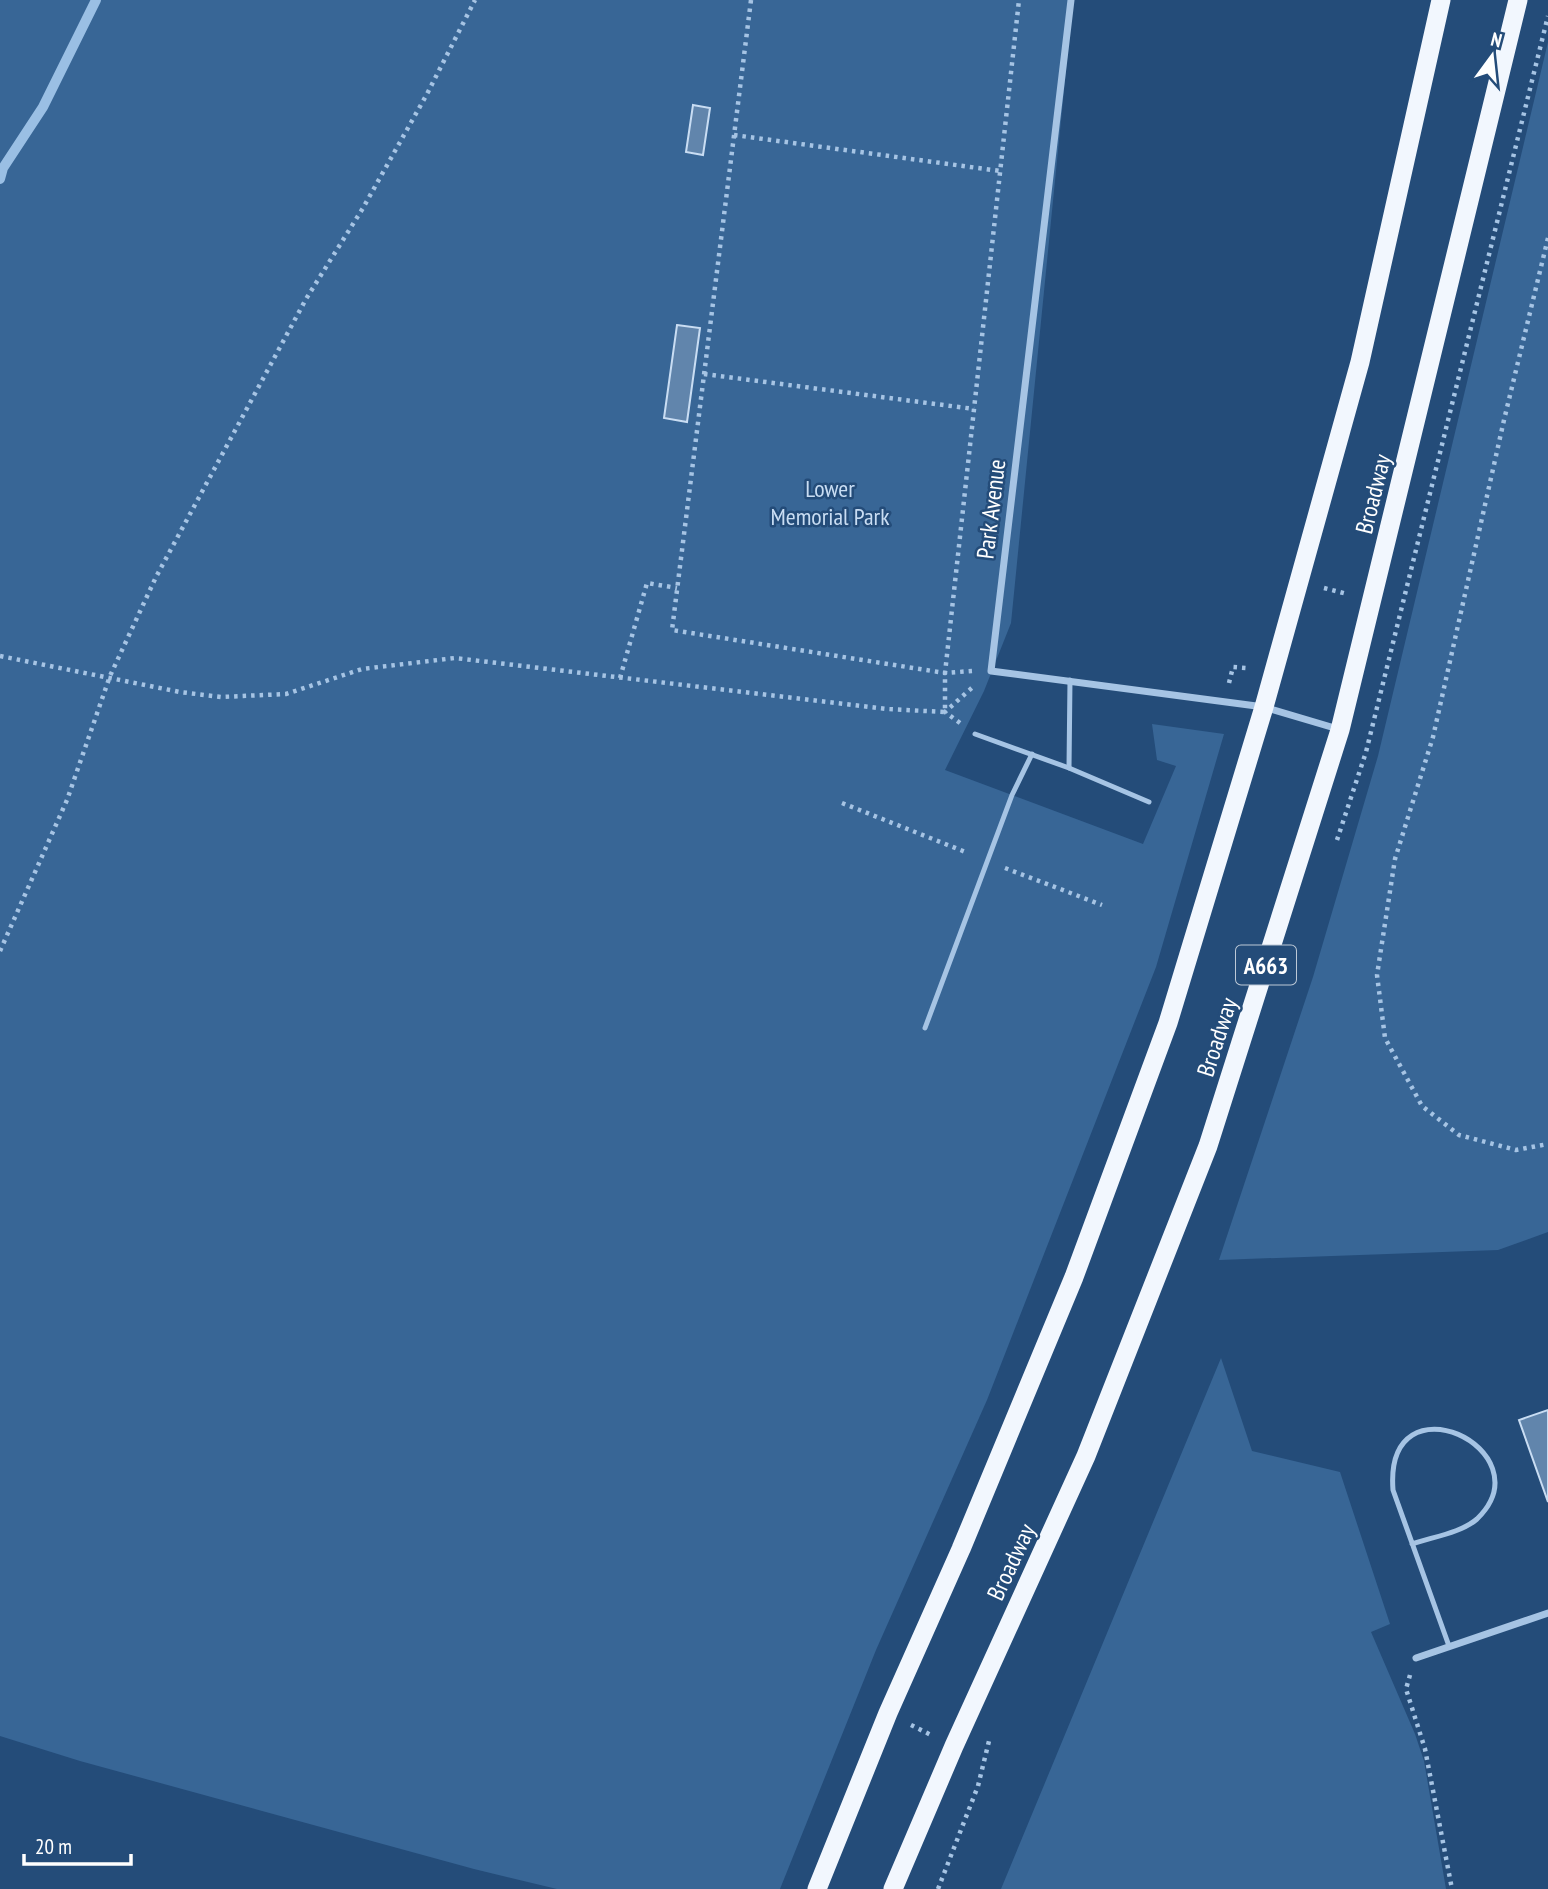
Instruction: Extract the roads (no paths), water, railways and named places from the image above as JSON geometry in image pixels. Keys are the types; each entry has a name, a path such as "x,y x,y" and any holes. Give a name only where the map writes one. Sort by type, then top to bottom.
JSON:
{"highway":[{"name":"Broadway","path":"817,1889 888,1713 966,1537 1093,1226 1168,1023 1264,707 1360,362 1441,0"},
{"name":"Broadway","path":"893,1889 954,1746 1086,1456 1208,1146 1340,730 1518,0"}],"street":[{"name":"Park Avenue","path":"1070,680 991,671 1071,0"},
{"path":"1070,680 1264,707 1340,730"},
{"path":"1416,1658 1548,1613"}],"lane":[{"path":"1069,768 1070,680"},
{"path":"975,734 1069,768 1149,802"},
{"path":"925,1028 1012,795 1032,754"},
{"path":"1412,1544 1460,1528 1476,1519 1488,1504 1493,1489 1494,1472 1478,1444 1444,1429 1428,1429 1405,1442 1391,1469 1392,1490 1412,1544 1450,1646"}],"waterway":[{"path":"0,179 3,168 43,107 96,0"}],"park label":[{"name":"Lower Memorial Park","path":"830,502"}]}
